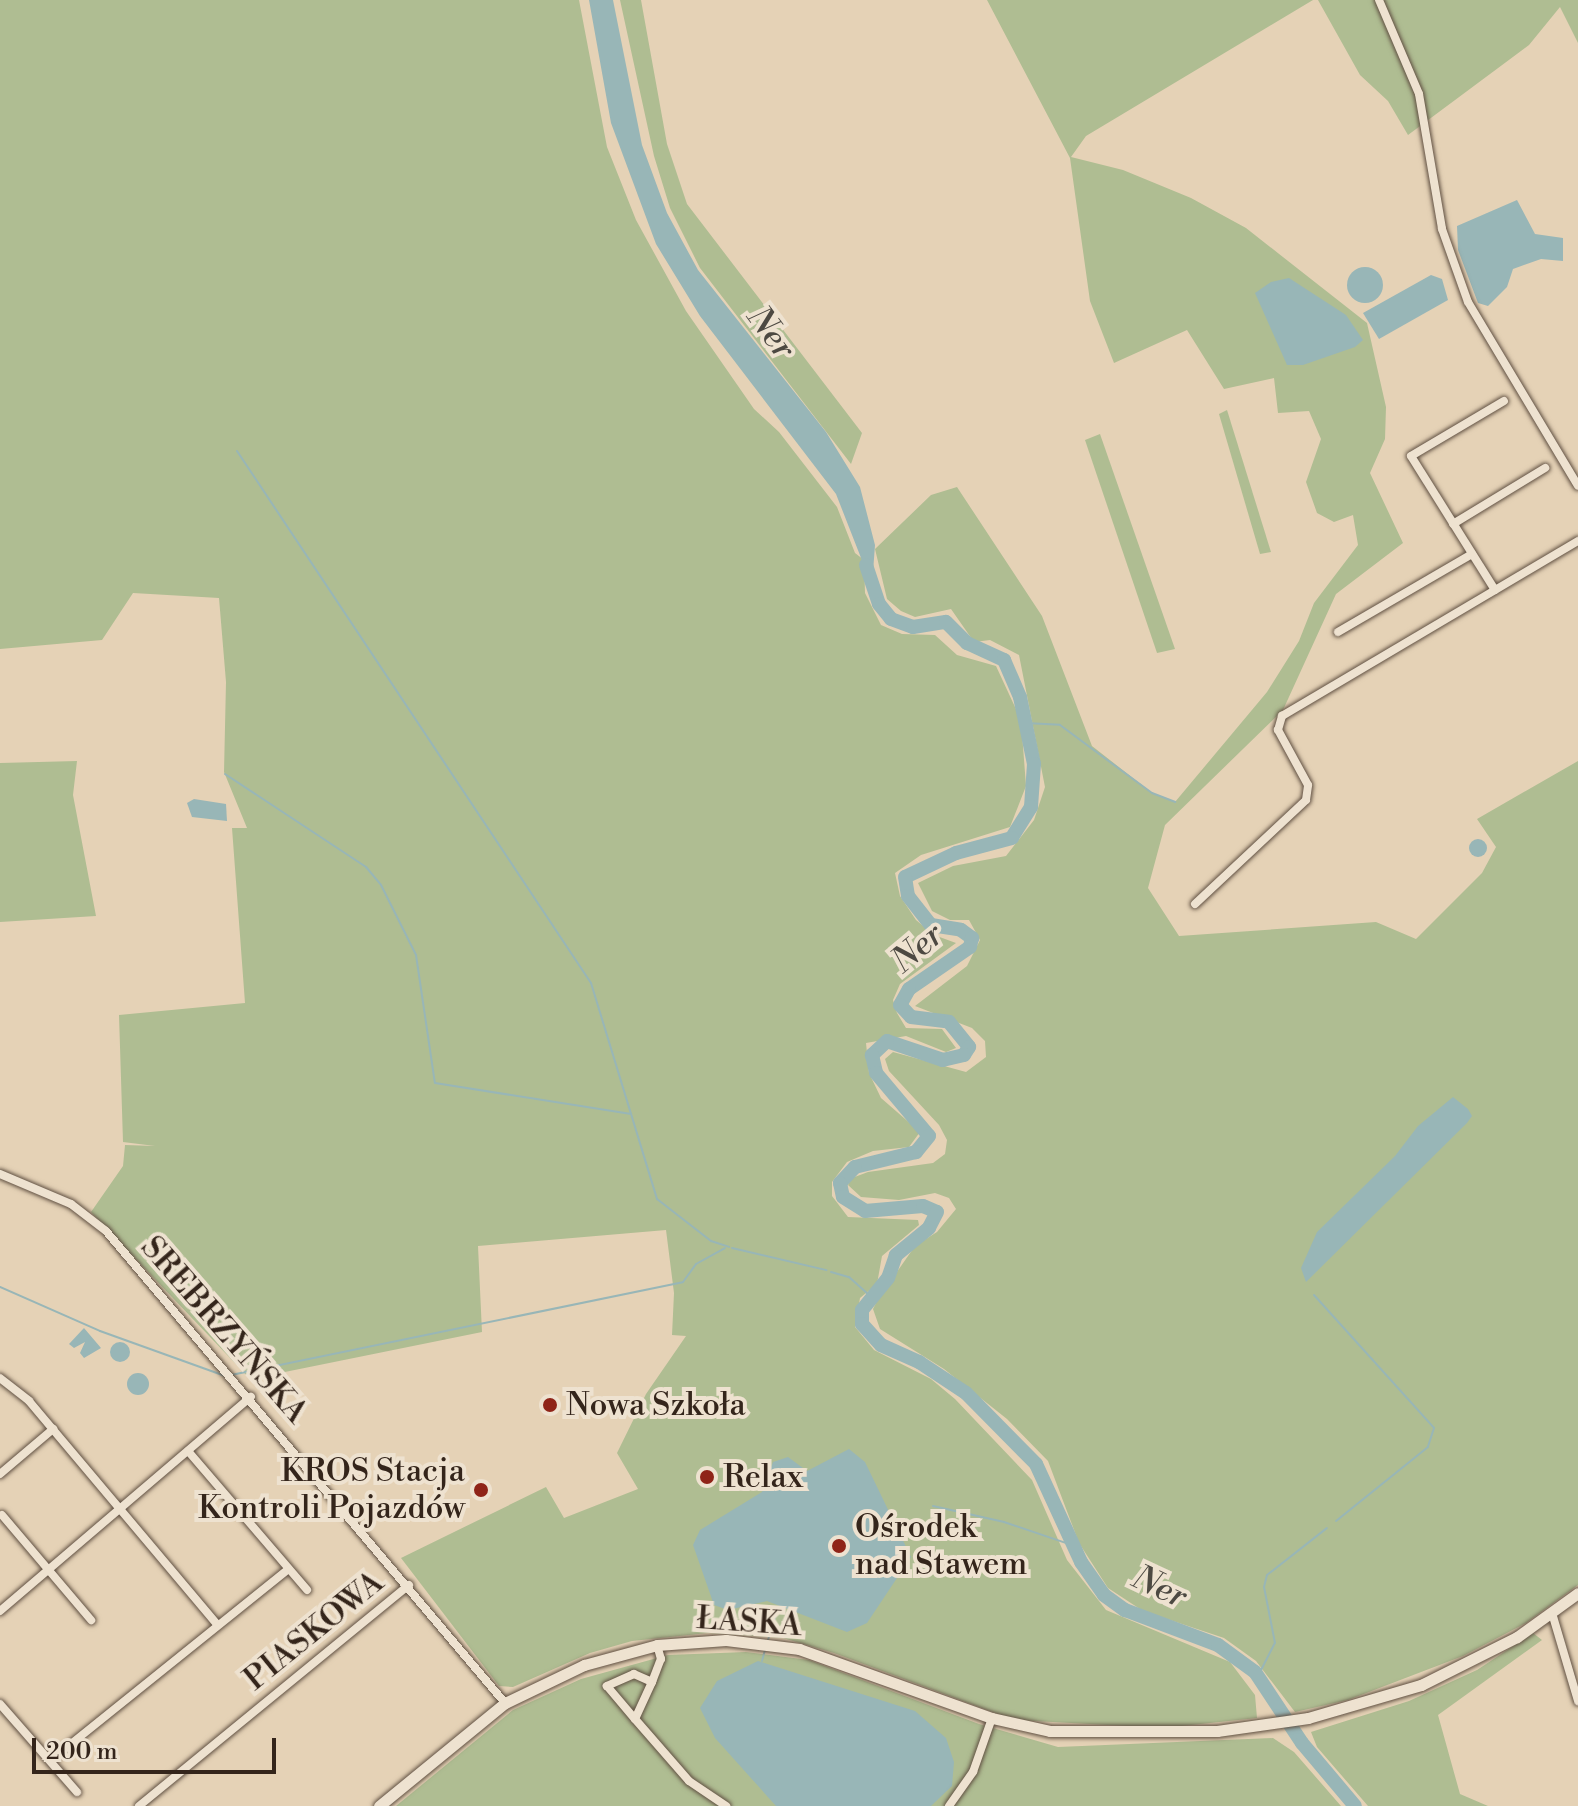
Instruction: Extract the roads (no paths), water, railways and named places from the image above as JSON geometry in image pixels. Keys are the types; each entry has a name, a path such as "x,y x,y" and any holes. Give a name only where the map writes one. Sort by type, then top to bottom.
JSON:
{"main road":[{"name":"ŁASKA","path":"379,1806 505,1703 584,1665 658,1648 755,1642 774,1644 835,1659 992,1718 1061,1732 1149,1734 1259,1727 1308,1718 1396,1694 1458,1669 1552,1613 1578,1593"}],"street":[{"path":"1379,0 1419,94 1442,229 1466,297 1578,486"},
{"path":"1495,590 1411,456 1504,401"},
{"path":"1453,524 1545,468"},
{"path":"1195,904 1306,800 1308,785 1278,730 1282,716 1578,541"},
{"path":"1338,632 1472,554"},
{"name":"SREBRZYŃSKA","path":"0,1174 86,1212 251,1397 505,1703"},
{"path":"0,1378 53,1429 217,1624"},
{"path":"0,1611 251,1397"},
{"path":"0,1474 53,1429"},
{"path":"188,1451 307,1590"},
{"path":"2,1515 91,1620"},
{"path":"51,1760 287,1570"},
{"name":"PIASKOWA","path":"139,1806 409,1585"},
{"path":"1552,1613 1578,1701"},
{"path":"635,1719 652,1682 658,1648"},
{"path":"652,1682 634,1674 607,1686 689,1781 726,1806"},
{"path":"0,1704 77,1792"},
{"path":"949,1806 973,1772 992,1718"}],"water":[{"path":"589,0 613,0 642,145 667,213 698,270 826,432 860,487 875,545 872,586 836,494 700,316 656,244 611,123"},
{"path":"1517,200 1535,234 1563,238 1563,261 1541,259 1513,269 1507,287 1488,306 1478,303 1458,250 1457,226"},
{"path":"1365,267 1377,273 1383,285 1377,297 1365,303 1353,297 1347,285 1353,273"},
{"path":"1431,275 1442,279 1448,300 1379,339 1363,313"},
{"path":"1289,278 1346,315 1363,340 1355,347 1303,365 1287,365 1255,293 1271,282"},
{"path":"194,799 226,804 227,821 192,817 187,803"},
{"path":"1478,839 1487,848 1478,857 1469,848"},
{"path":"1453,1097 1472,1116 1467,1123 1306,1282 1301,1268 1317,1232 1395,1156 1418,1126"},
{"path":"84,1328 101,1348 84,1358 80,1353 85,1342 74,1348 69,1344"},
{"path":"120,1342 127,1345 130,1352 127,1359 120,1362 113,1359 110,1352 113,1345"},
{"path":"134,1373 142,1373 149,1384 142,1395 134,1395 127,1388 127,1380"},
{"path":"849,1449 865,1462 911,1557 867,1623 847,1632 767,1601 728,1610 714,1605 693,1545 700,1530 762,1492 773,1462 788,1457 807,1471"},
{"path":"758,1661 915,1711 946,1738 954,1762 952,1786 931,1806 776,1806 715,1738 700,1708 717,1681"}],"waterway":[{"path":"237,451 591,983 657,1199 711,1241 729,1247"},
{"name":"Ner","path":"866,565 879,604 891,619 913,627 946,622 967,643 1004,660 1020,697 1034,764 1031,807 1012,838 956,853 905,877 908,896 931,925 961,930 972,938 970,947 909,989 900,1005 911,1017 949,1022 969,1047 964,1055 943,1060 887,1041 872,1055 876,1073 929,1136 916,1152 855,1167 840,1183 843,1197 865,1211 923,1206 937,1212 929,1228 896,1255 888,1278 862,1310 862,1324 881,1345 919,1362 966,1393 1036,1464 1081,1562 1104,1595 1125,1610 1218,1645 1255,1672 1302,1743 1355,1806"},
{"path":"1025,723 1060,725 1152,793 1175,802"},
{"path":"225,774 366,867 381,885 416,955 435,1083 630,1114"},
{"path":"231,1375 683,1282 696,1264 725,1248"},
{"path":"732,1248 826,1270"},
{"path":"831,1272 849,1277 871,1297"},
{"path":"0,1287 100,1331 225,1376"},
{"path":"1314,1295 1434,1428 1428,1447 1336,1521"},
{"path":"933,1506 1004,1522 1072,1545"},
{"path":"1258,1676 1275,1643 1264,1587 1267,1575 1327,1528"},
{"path":"768,1640 778,1607"},
{"path":"762,1661 765,1650"}],"place":[{"name":"Nowa Szkoła","path":"550,1405"},
{"name":"Relax","path":"707,1477"},
{"name":"KROS Stacja Kontroli Pojazdów","path":"481,1490"},
{"name":"Ośrodek nad Stawem","path":"839,1546"}]}
